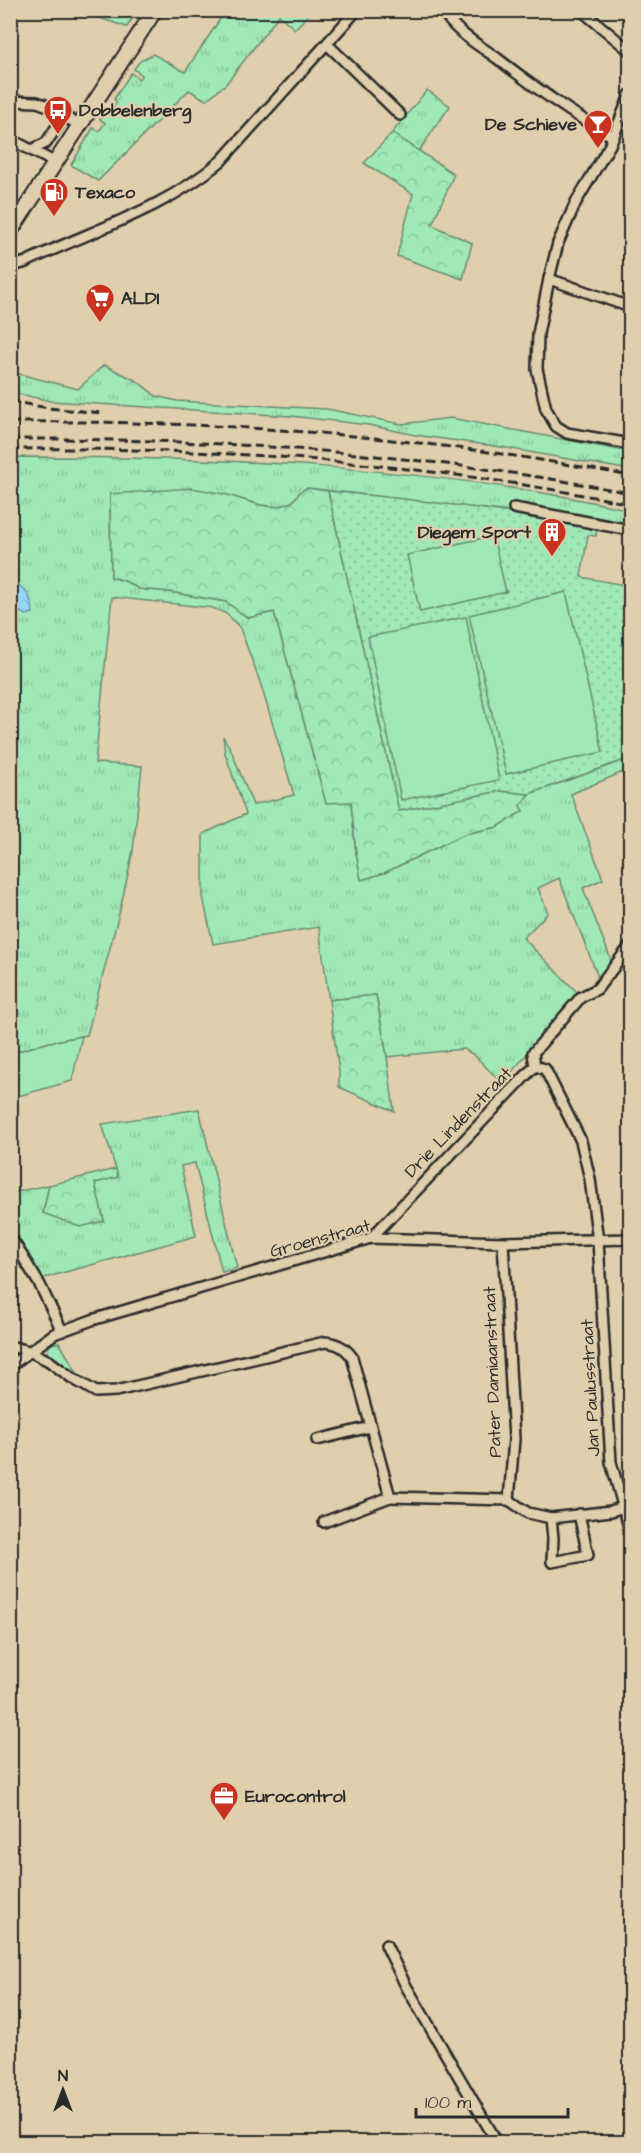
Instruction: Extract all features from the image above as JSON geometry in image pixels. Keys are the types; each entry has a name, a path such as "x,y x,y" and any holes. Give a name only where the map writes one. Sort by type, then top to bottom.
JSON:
{"main road":[{"path":"10,232 155,10"}],"street":[{"path":"10,267 142,211 185,189 221,161 328,45 339,28 357,10"},
{"path":"443,10 448,21 499,60 571,112 614,136"},
{"path":"581,10 630,51"},
{"path":"328,45 400,115"},
{"path":"630,95 614,136 568,218 558,243 538,334 537,369 540,386 556,426 567,432 630,444"},
{"path":"10,101 37,102 48,106 80,126"},
{"path":"31,150 46,143 63,116"},
{"path":"10,139 56,163"},
{"path":"549,279 630,307"},
{"path":"514,508 630,530"},
{"name":"Drie Lindenstraat","path":"371,1238 535,1066 533,1053 581,997 597,989 630,946"},
{"name":"Jan Paulusstraat","path":"535,1066 545,1070 581,1142 590,1179 598,1241 611,1462 630,1531"},
{"path":"10,1236 40,1285 62,1331"},
{"name":"Groenstraat","path":"10,1366 29,1351 62,1331 92,1320 371,1238 503,1242 630,1239"},
{"name":"Pater Damiaanstraat","path":"503,1242 514,1439 509,1500"},
{"path":"10,1346 49,1360 72,1378 96,1392 116,1391 314,1345 334,1343 347,1350 352,1357 390,1497"},
{"path":"317,1440 370,1427"},
{"path":"324,1522 390,1497 509,1500 528,1513 551,1518 611,1511 623,1507"},
{"path":"551,1518 552,1562 588,1555 579,1514"},
{"path":"386,1945 406,1986 497,2142"}],"green space":[{"path":"137,10 127,27 78,11"},
{"path":"226,10 312,11 295,29 279,15 226,84 206,100 189,90 98,181 71,165 93,128 99,131 105,123 100,119 107,108 112,110 117,102 114,99 131,73 139,79 142,75 134,69 140,61 153,54 185,72"},
{"path":"427,90 450,106 419,151 392,133"},
{"path":"392,133 454,174 432,225 472,243 463,279 397,256 413,194 364,163"},
{"path":"104,365 137,381 156,396 177,401 327,409 401,424 451,418 630,452 630,470 501,447 415,435 369,425 291,416 50,401 11,392 11,372 78,389"},
{"path":"11,457 244,462 400,473 554,495 630,510 630,534 520,513 307,488 301,491 292,502 278,507 260,505 224,494 110,494 111,577 125,581 139,589 226,602 248,618 274,612 326,802 351,802 356,853 362,879 384,873 464,834 498,827 529,794 630,758 630,769 571,794 603,879 583,888 611,960 598,977 559,878 538,888 548,913 523,938 579,994 502,1083 474,1055 464,1049 387,1057 376,995 329,1000 319,927 213,944 203,897 203,834 246,814 225,753 223,736 253,805 294,795 260,682 240,628 227,614 213,608 112,597 95,763 142,766 133,851 120,910 87,1035 11,1053"},
{"path":"192,488 224,494 260,505 278,507 292,502 301,491 307,488 328,491 399,810 500,791 529,794 520,806 523,811 498,827 464,834 384,873 361,880 351,802 326,803 274,612 248,618 226,602 139,589 125,581 111,577 110,494"},
{"path":"328,491 463,506 597,527 596,536 588,535 581,577 630,586 630,630 624,652 630,692 630,758 529,794 500,791 399,811"},
{"path":"493,536 506,592 420,612 407,555"},
{"path":"566,592 603,752 506,774 469,615"},
{"path":"466,617 499,780 401,800 368,637"},
{"path":"376,995 394,1111 339,1087 329,1000"},
{"path":"82,1036 72,1081 11,1098 11,1053"},
{"path":"199,1109 237,1268 222,1272 195,1163 181,1166 196,1236 40,1281 11,1240 10,1193 49,1185 43,1213 104,1221 95,1183 118,1176 102,1124"},
{"path":"116,1169 118,1177 95,1183 104,1221 80,1227 43,1213 49,1185"},
{"path":"59,1342 79,1376 77,1378 48,1355 48,1348"}],"water":[{"path":"11,579 26,593 31,601 33,613 26,615 11,607"}],"railway":[{"path":"10,401 48,408 103,413"},
{"path":"10,422 166,424 322,433 476,450 630,476"},
{"path":"10,439 88,439 244,445 322,451 476,468 630,493"},
{"path":"10,449 166,451 322,460 476,478 630,504"}],"place":[{"name":"Dobbelenberg","path":"58,136"},
{"name":"De Schieve","path":"598,150"},
{"name":"Texaco","path":"54,218"},
{"name":"ALDI","path":"100,324"},
{"name":"Diegem Sport","path":"552,558"},
{"name":"Eurocontrol","path":"224,1822"}]}
